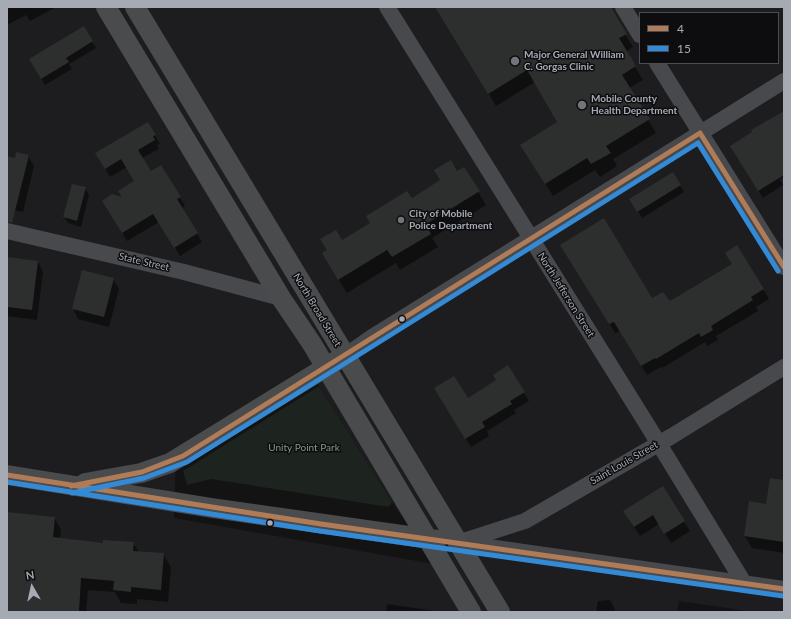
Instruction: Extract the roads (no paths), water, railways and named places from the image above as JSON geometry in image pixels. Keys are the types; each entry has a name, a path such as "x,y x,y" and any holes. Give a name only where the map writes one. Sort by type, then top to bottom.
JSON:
{"main road":[{"path":"106,7 281,298 326,368 471,612"},
{"name":"North Broad Street","path":"135,7 500,612"},
{"path":"71,486 141,473 170,463 345,356"},
{"path":"7,475 212,508 457,543"}],"street":[{"name":"North Jefferson Street","path":"387,7 659,443 744,583"},
{"path":"623,7 639,33"},
{"path":"658,64 784,267"},
{"path":"345,356 784,81"},
{"name":"State Street","path":"7,231 184,272 281,298"},
{"name":"Saint Louis Street","path":"457,543 525,520 659,443 784,367"},
{"path":"457,543 784,589"}],"place":[{"name":"Major General William C. Gorgas Clinic","path":"515,61"},
{"name":"Mobile County Health Department","path":"582,105"},
{"name":"City of Mobile Police Department","path":"401,220"}],"park label":[{"name":"Unity Point Park","path":"304,448"}]}
